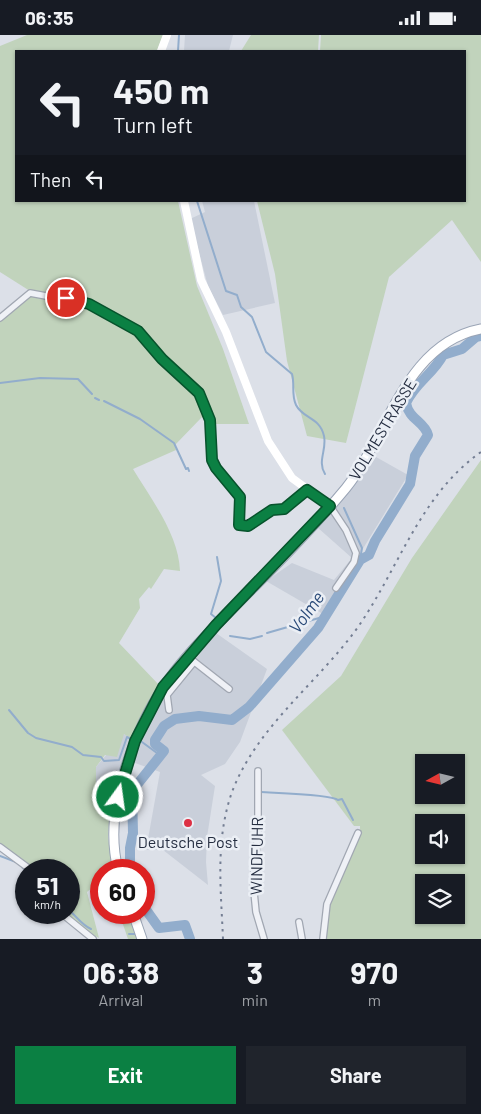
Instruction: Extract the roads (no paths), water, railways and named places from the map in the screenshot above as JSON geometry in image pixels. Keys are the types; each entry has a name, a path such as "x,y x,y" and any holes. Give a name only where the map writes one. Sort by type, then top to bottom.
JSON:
{"main road":[{"path":"161,50 167,35"},
{"path":"184,202 201,279 226,332 261,426 286,471 307,490 330,506"},
{"name":"VOLMESTRASSE","path":"116,859 114,823 122,777 135,741 156,698 347,487 368,455 390,410 417,371 447,343 479,329"},
{"path":"137,924 142,939"}],"street":[{"path":"0,317 30,293 89,304 138,331 162,359 199,393 212,428 212,460 216,468 240,497 239,525 248,526 272,510 284,509 307,490"},
{"path":"330,506 346,530 356,553 354,562 336,588"},
{"path":"169,710 167,695 191,659 229,689"},
{"name":"WINDFUHR","path":"258,771 258,832 253,882 256,912 264,939"},
{"path":"323,939 327,904 358,833"},
{"path":"0,847 16,859"},
{"path":"299,922 302,939"},
{"path":"75,924 93,939"}],"waterway":[{"path":"178,50 179,35"},
{"path":"197,202 226,291 237,295 241,307 252,317 266,352 292,374 294,397 299,410 319,425 322,430 325,441 322,465 325,474"},
{"name":"Volme","path":"130,859 133,833 132,791 164,751 155,744 155,740 164,726 175,719 199,716 232,720 249,707 318,628 360,560 369,555 375,541 410,484 415,456 428,435 423,426 410,413 406,403 443,355 462,349 476,337 481,336"},
{"path":"0,383 40,378 78,379 92,394"},
{"path":"95,398 99,400"},
{"path":"104,401 140,419 174,443 186,469 188,468 189,471"},
{"path":"344,508 362,548 360,560"},
{"path":"216,618 211,614 221,581 217,557"},
{"path":"267,633 319,618 324,619"},
{"path":"230,636 250,639 262,636"},
{"path":"9,710 28,733 36,738 72,747 83,755 101,757 104,761 119,760 127,737 131,739"},
{"path":"142,742 161,756"},
{"path":"261,792 314,795 338,800 342,799 353,820"},
{"path":"0,856 15,862"},
{"path":"80,921 91,929"},
{"name":"Volme","path":"155,922 159,928 185,925 190,939"},
{"path":"129,934 136,934"}],"railway":[{"path":"223,939 220,884 223,828 232,792 243,768 272,726 358,627 373,604 412,533 442,489 460,469 481,452"}],"place":[{"name":"Deutsche Post","path":"188,823"}]}
